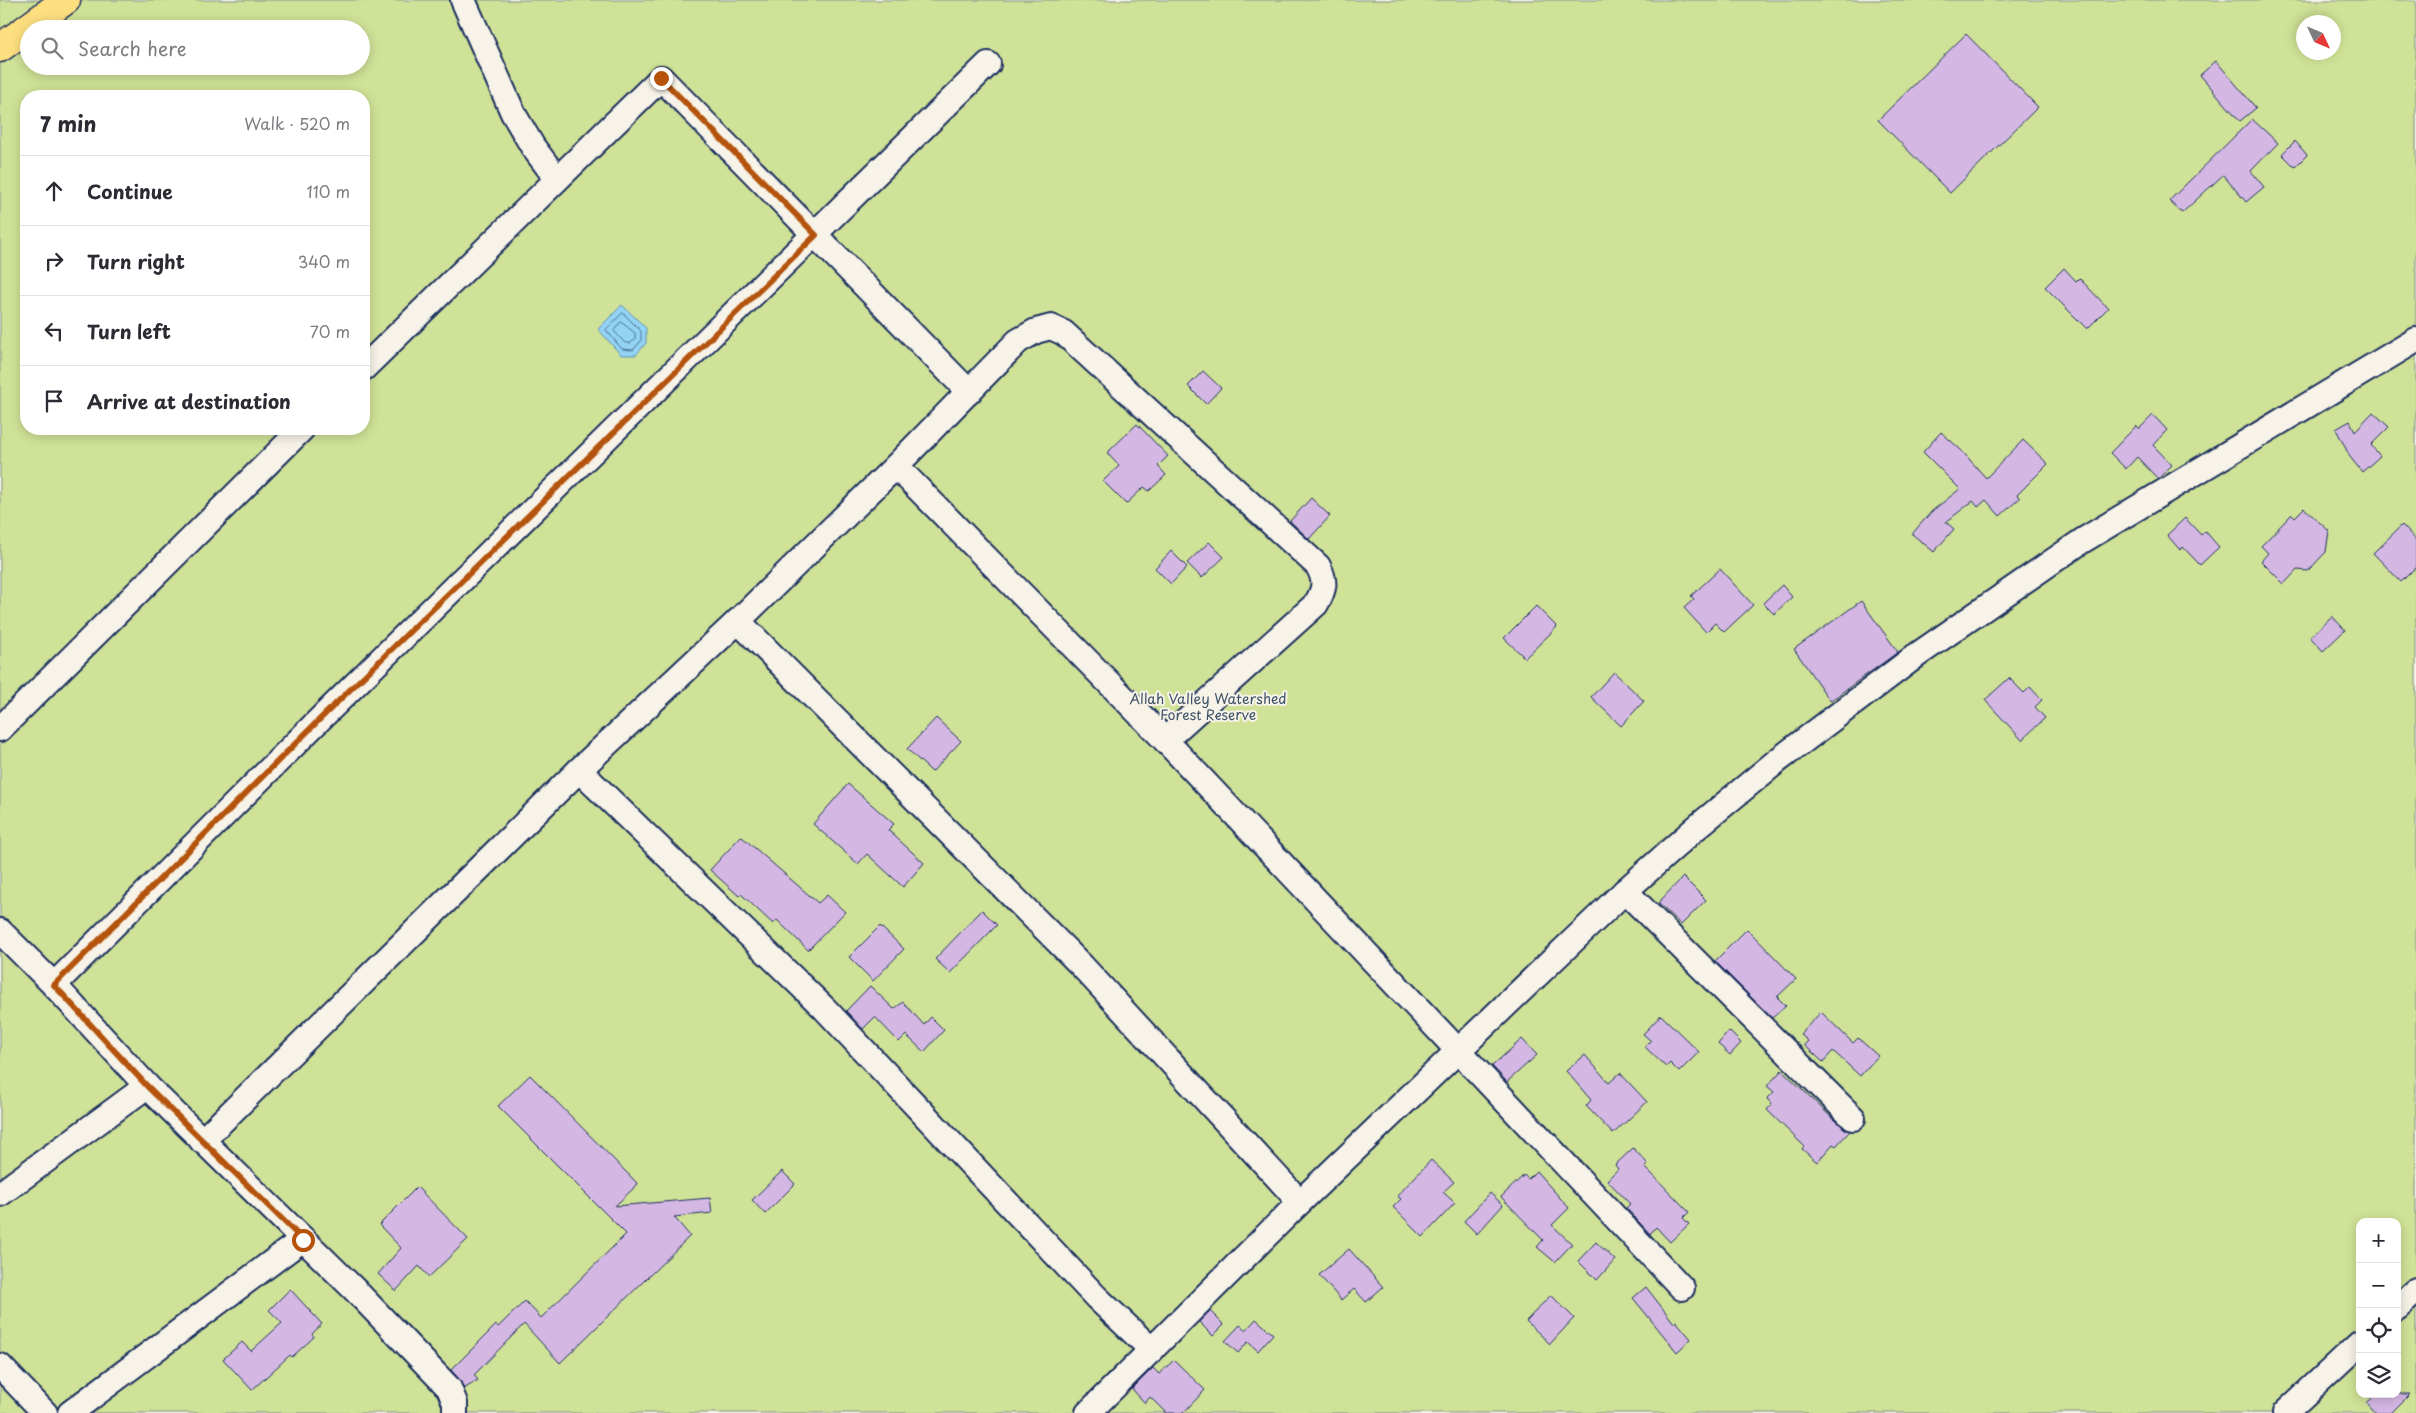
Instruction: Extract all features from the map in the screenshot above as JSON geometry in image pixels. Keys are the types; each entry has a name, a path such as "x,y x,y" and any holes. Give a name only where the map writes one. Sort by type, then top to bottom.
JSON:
{"main road":[{"path":"38,20 66,0"},
{"path":"0,48 20,33"}],"street":[{"path":"463,0 513,113 533,147 557,179"},
{"path":"54,985 312,727 816,235 988,64"},
{"path":"370,362 661,78 969,392"},
{"path":"202,1141 579,770 738,621 896,466 1018,342 1036,331 1052,327 1064,333 1318,566 1324,578 1324,591 1316,604 1164,740"},
{"path":"1088,1413 1300,1202 1624,891 1777,761 1925,650 2082,541 2416,340"},
{"path":"0,729 296,435"},
{"path":"896,466 1164,740 1682,1288"},
{"path":"738,621 1082,966 1300,1202"},
{"path":"579,770 825,1009 1089,1290 1152,1350"},
{"path":"1624,891 1853,1118"},
{"path":"0,931 54,985 147,1086 356,1290 449,1388 455,1403 454,1413"},
{"path":"0,1194 147,1086"},
{"path":"70,1413 303,1240"},
{"path":"2401,1304 2416,1291"},
{"path":"2285,1413 2356,1347"},
{"path":"0,1366 45,1413"}],"green space":[{"name":"Allah Valley Watershed Forest Reserve","path":"0,0 2416,0 2416,1413 0,1413"}],"water":[{"path":"622,305 646,328 646,343 636,355 621,355 598,329"}],"building":[{"path":"1966,34 2038,107 1950,193 1878,120"},
{"path":"2216,61 2256,108 2240,121 2200,75"},
{"path":"2252,119 2278,143 2251,171 2264,187 2246,202 2223,175 2182,213 2169,201"},
{"path":"2295,141 2307,155 2295,167 2282,154"},
{"path":"2064,268 2076,281 2079,278 2108,308 2087,329 2045,287"},
{"path":"1203,371 1221,388 1206,404 1188,386"},
{"path":"2373,412 2389,427 2371,445 2380,456 2362,472 2350,457 2336,429 2350,421 2355,431"},
{"path":"2153,415 2167,430 2153,445 2172,465 2158,479 2137,457 2126,469 2110,453 2136,426 2139,429"},
{"path":"1137,424 1168,456 1158,466 1166,475 1149,491 1144,487 1126,504 1103,481 1119,466 1107,453"},
{"path":"1941,432 1961,450 1986,478 2023,440 2048,464 2017,495 2020,498 2000,516 1986,500 1978,507 1973,501 1946,522 1954,529 1934,552 1912,534 1932,511 1960,489 1923,452"},
{"path":"1311,498 1330,516 1309,539 1290,521"},
{"path":"2304,508 2329,531 2326,552 2308,571 2297,570 2284,584 2261,561 2268,553 2261,546 2292,514 2295,517"},
{"path":"2185,518 2201,535 2205,531 2219,547 2200,565 2183,547 2180,550 2167,535"},
{"path":"2402,525 2416,540 2416,567 2401,582 2373,553"},
{"path":"1209,542 1224,557 1202,578 1187,563"},
{"path":"1171,551 1187,567 1171,584 1155,568"},
{"path":"1720,569 1753,605 1724,632 1715,623 1706,632 1684,608 1694,599 1691,596"},
{"path":"1782,585 1792,597 1774,614 1763,603"},
{"path":"1861,601 1898,652 1830,701 1794,649"},
{"path":"1536,606 1557,627 1525,658 1504,638"},
{"path":"2332,616 2345,630 2323,651 2310,637"},
{"path":"1614,672 1644,701 1621,726 1591,697"},
{"path":"2009,678 2024,693 2030,687 2042,700 2035,707 2045,718 2022,740 1985,700"},
{"path":"936,718 961,741 932,772 907,749"},
{"path":"848,784 894,824 888,830 924,863 903,887 867,854 858,864 813,824"},
{"path":"741,836 818,903 827,895 845,912 808,950 777,920 773,924 741,894 739,896 710,870"},
{"path":"1683,877 1706,900 1681,925 1658,903"},
{"path":"982,910 997,925 950,973 935,959"},
{"path":"880,926 904,949 873,981 849,957"},
{"path":"1747,929 1796,979 1777,997 1786,1006 1772,1018 1715,961"},
{"path":"870,986 894,1009 903,1002 924,1025 931,1017 944,1030 924,1052 906,1035 899,1042 875,1017 863,1029 846,1011"},
{"path":"1821,1012 1853,1043 1858,1038 1878,1056 1860,1076 1833,1051 1823,1062 1804,1045 1808,1041 1800,1034"},
{"path":"1661,1015 1699,1052 1679,1072 1670,1063 1666,1067 1645,1047 1651,1041 1643,1034"},
{"path":"1729,1031 1741,1043 1730,1055 1718,1044"},
{"path":"1522,1039 1537,1055 1507,1082 1492,1066"},
{"path":"1585,1055 1609,1083 1620,1073 1647,1102 1613,1134 1586,1106 1591,1100 1566,1071"},
{"path":"1782,1070 1831,1117 1850,1131 1836,1146 1833,1144 1817,1162 1802,1149 1804,1146 1767,1110 1772,1104 1767,1099 1774,1092 1767,1086"},
{"path":"530,1075 638,1184 615,1206 710,1198 712,1213 674,1217 690,1236 560,1363 524,1324 474,1375 478,1380 464,1389 459,1379 451,1370 496,1325 498,1327 525,1301 541,1318 626,1234 498,1106"},
{"path":"1633,1148 1648,1164 1645,1167 1689,1212 1683,1218 1689,1224 1670,1242 1656,1227 1650,1234 1626,1208 1630,1204 1607,1180 1618,1169 1615,1165"},
{"path":"1431,1160 1454,1182 1443,1192 1455,1203 1423,1237 1393,1207 1401,1199 1397,1196"},
{"path":"782,1171 795,1184 765,1214 752,1200"},
{"path":"1536,1171 1569,1208 1552,1225 1572,1244 1555,1262 1537,1247 1543,1240 1501,1197 1524,1175 1528,1179"},
{"path":"417,1187 468,1239 429,1277 419,1266 396,1291 378,1274 401,1248 379,1225"},
{"path":"1490,1193 1503,1205 1477,1234 1464,1221"},
{"path":"1596,1242 1615,1260 1597,1280 1578,1261"},
{"path":"1349,1249 1383,1287 1366,1302 1354,1289 1341,1300 1319,1275"},
{"path":"1646,1287 1674,1323 1676,1321 1691,1339 1677,1352 1633,1298"},
{"path":"290,1289 322,1324 312,1334 314,1337 292,1357 290,1355 252,1390 223,1359 242,1342 251,1351 282,1323 269,1310"},
{"path":"1551,1295 1574,1318 1550,1344 1526,1321"},
{"path":"1210,1311 1224,1325 1213,1336 1199,1322"},
{"path":"1256,1319 1273,1334 1258,1351 1248,1342 1238,1353 1225,1341 1240,1325 1246,1330"},
{"path":"1174,1360 1205,1390 1183,1413 1166,1413 1150,1397 1145,1403 1132,1389 1153,1368 1159,1374"},
{"path":"2401,1394 2410,1394 2391,1413 2376,1413 2367,1403 2372,1398 2401,1398"}],"route":[{"path":"303,1240 147,1086 54,985 319,720 816,235 661,78"}]}
